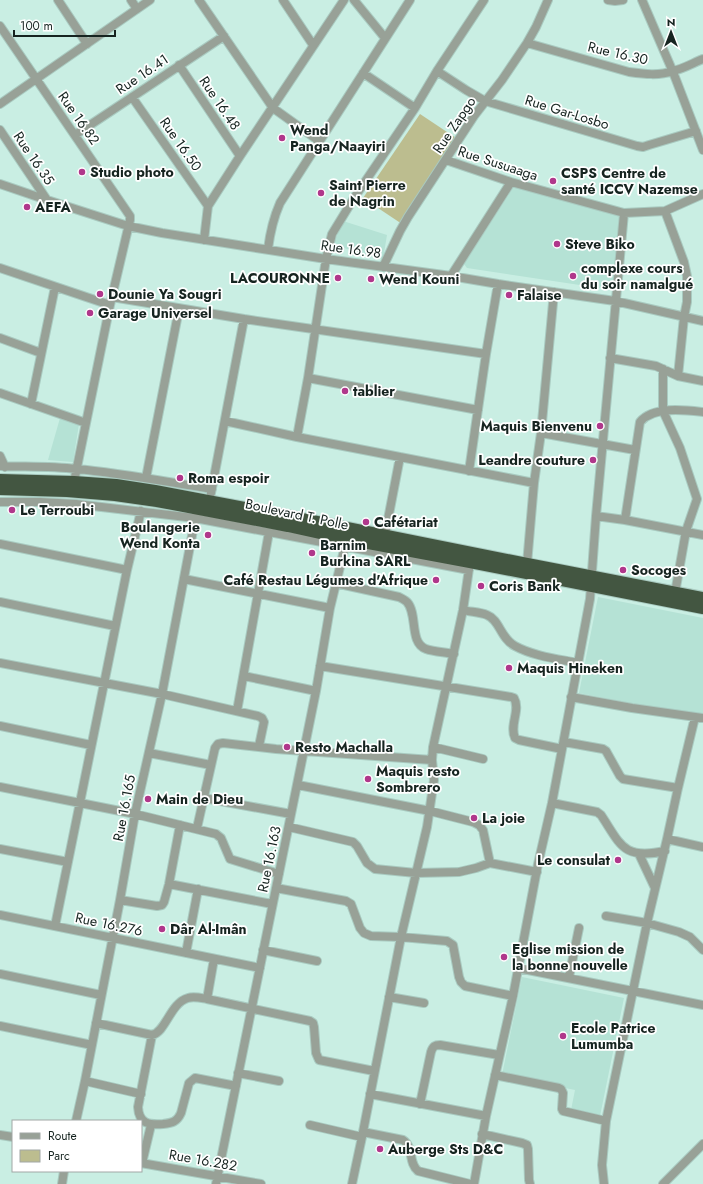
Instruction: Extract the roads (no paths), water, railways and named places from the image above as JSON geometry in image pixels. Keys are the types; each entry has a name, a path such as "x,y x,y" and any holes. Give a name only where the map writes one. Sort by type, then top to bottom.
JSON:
{"highway":[{"name":"Boulevard T. Polle","path":"0,480 116,485 200,507 470,566 703,598"},
{"name":"Boulevard T. Polle","path":"0,489 67,491 115,495 200,507"},
{"name":"Boulevard T. Polle","path":"347,538 385,535 527,564 591,582 703,608"}],"street":[{"path":"58,0 87,44"},
{"path":"131,0 137,9"},
{"path":"0,104 150,0"},
{"path":"200,0 273,108 319,141"},
{"path":"283,0 314,45"},
{"path":"204,240 208,206 344,0"},
{"path":"354,0 385,38"},
{"path":"268,249 270,232 280,203 410,0"},
{"path":"297,437 316,330 326,259 334,229 415,108 484,0"},
{"name":"Rue Zapgo","path":"383,267 400,232 474,116 502,80 527,43 548,0"},
{"path":"608,0 615,2 623,0"},
{"path":"642,0 673,72 703,150"},
{"name":"Rue 16.82","path":"1,30 130,216 128,226"},
{"name":"Rue 16.41","path":"75,135 224,36"},
{"name":"Rue 16.30","path":"527,43 629,72 650,75 673,72 703,59"},
{"name":"Rue 16.48","path":"179,65 240,156"},
{"name":"Rue Gar-Losbo","path":"438,71 485,101 637,146 649,146 696,131"},
{"path":"363,73 415,108"},
{"name":"Rue 16.50","path":"132,97 208,206"},
{"name":"Rue 16.35","path":"0,130 47,200"},
{"name":"Rue Susuaaga","path":"446,160 511,182 624,213 664,211 703,194"},
{"path":"451,276 511,182"},
{"name":"Rue 16.98","path":"0,184 128,226 204,240 326,259 616,301 703,321"},
{"path":"664,211 684,262 687,276 687,302 678,376"},
{"path":"474,1184 494,1075 513,996 536,872 552,803 589,607 602,444 624,213"},
{"path":"74,482 128,226"},
{"path":"0,268 55,287 111,301 179,309 486,354"},
{"path":"469,471 498,284"},
{"path":"31,404 55,287"},
{"path":"527,564 554,292"},
{"path":"146,478 179,309"},
{"name":"Rue 16.165","path":"76,1120 120,900 135,814 162,694 184,579 200,507 212,489 244,319"},
{"path":"0,338 41,353"},
{"path":"610,358 656,366 678,376 703,381"},
{"path":"663,369 663,410 700,498 686,531 675,593"},
{"path":"308,378 478,410"},
{"path":"0,393 86,423"},
{"path":"625,520 640,422 643,418 663,410 703,412"},
{"path":"225,421 400,458 534,483"},
{"path":"541,433 635,450"},
{"path":"0,456 3,467 49,467 76,469 146,478 212,489"},
{"path":"385,535 400,458"},
{"path":"0,504 40,502 76,504 141,511 200,507 269,532 347,538"},
{"path":"55,926 115,626 141,511"},
{"path":"596,516 703,535"},
{"path":"237,711 269,532"},
{"name":"Rue 16.163","path":"217,1180 272,904 305,751 335,583 347,538"},
{"path":"0,544 127,570"},
{"path":"352,1184 363,1134 400,937 430,811 434,780 432,760 433,748 463,610 470,566"},
{"path":"184,579 330,608"},
{"path":"335,583 399,597 411,608 416,640 420,646 425,649 454,654"},
{"path":"0,602 115,626"},
{"path":"463,610 488,615 498,624 502,635 516,647 578,663"},
{"path":"0,663 162,694 258,716 262,718 264,722 259,746"},
{"path":"320,666 514,698 516,704 513,731 515,738 519,740 563,746 603,749 606,751 623,779 678,788"},
{"path":"244,676 316,691"},
{"path":"571,697 699,718 678,788 668,839 655,888 632,991 606,1121 602,1165 604,1184"},
{"path":"0,726 92,745"},
{"path":"197,828 215,748 218,744 223,742 305,751 432,760"},
{"path":"433,748 483,759"},
{"path":"149,753 210,765"},
{"path":"298,785 430,811 473,822 479,825 483,830 490,863"},
{"path":"0,787 197,828 219,835 230,859 279,874"},
{"path":"204,798 291,814"},
{"path":"552,803 597,812 601,815 618,842 632,852 648,854 665,851"},
{"path":"120,900 153,906 162,905 169,884 180,825"},
{"path":"289,826 353,842 367,863 375,869 416,873 462,871 490,863 536,872"},
{"path":"668,839 703,846"},
{"path":"0,849 68,862"},
{"path":"639,854 655,888"},
{"path":"169,884 272,904"},
{"path":"276,888 346,901 351,904 360,928 364,933 371,936 447,941 453,945 459,978 465,986 513,996"},
{"path":"186,953 198,889"},
{"name":"Rue 16.276","path":"0,915 260,968"},
{"path":"606,916 647,923 680,932 690,937 703,950"},
{"path":"569,977 578,928"},
{"path":"263,950 317,961"},
{"path":"207,999 214,959"},
{"path":"518,968 703,1005"},
{"path":"0,974 101,995"},
{"path":"389,997 424,1003"},
{"path":"96,1023 152,1035 159,1031 172,1011 180,1002 188,998 207,999 310,1021 313,1023 314,1027 316,1053 319,1060 374,1071"},
{"path":"0,1026 92,1045"},
{"path":"152,1035 138,1107 139,1115 142,1120 151,1125 175,1122 179,1118 189,1083 195,1078 236,1086"},
{"path":"420,1104 432,1048 435,1045 499,1055"},
{"path":"238,1073 279,1081"},
{"path":"494,1075 559,1088 562,1091 562,1109 564,1111 606,1121"},
{"path":"85,1081 141,1094"},
{"path":"370,1094 486,1116"},
{"path":"142,1163 151,1125"},
{"path":"310,1125 403,1140 407,1142 409,1146 414,1168 418,1171 470,1184"},
{"path":"482,1134 527,1145 530,1184"},
{"path":"0,1135 12,1137"},
{"path":"662,1183 703,1144"},
{"name":"Rue 16.282","path":"142,1163 217,1180 261,1184"},
{"path":"62,1184 64,1172"}],"place":[{"name":"Wend Panga/Naayiri","path":"282,138"},
{"name":"Studio photo","path":"82,172"},
{"name":"CSPS Centre de santé ICCV Nazemse","path":"553,181"},
{"name":"Saint Pierre de Nagrin","path":"321,193"},
{"name":"AEFA","path":"27,207"},
{"name":"Steve Biko","path":"557,244"},
{"name":"complexe cours du soir namalgué","path":"573,276"},
{"name":"LACOURONNE","path":"338,278"},
{"name":"Wend Kouni","path":"371,279"},
{"name":"Dounie Ya Sougri","path":"100,294"},
{"name":"Falaise","path":"509,295"},
{"name":"Garage Universel","path":"90,313"},
{"name":"tablier","path":"345,391"},
{"name":"Maquis Bienvenu","path":"600,426"},
{"name":"Leandre couture","path":"593,460"},
{"name":"Roma espoir","path":"180,478"},
{"name":"Le Terroubi","path":"12,510"},
{"name":"Cafétariat","path":"366,522"},
{"name":"Boulangerie Wend Konta","path":"208,535"},
{"name":"Barnim Burkina SARL","path":"312,553"},
{"name":"Socoges","path":"623,570"},
{"name":"Café Restau Légumes d'Afrique","path":"436,580"},
{"name":"Coris Bank","path":"481,586"},
{"name":"Maquis Hineken","path":"509,668"},
{"name":"Resto Machalla","path":"287,747"},
{"name":"Maquis resto Sombrero","path":"368,779"},
{"name":"Main de Dieu","path":"148,799"},
{"name":"La joie","path":"474,818"},
{"name":"Le consulat","path":"618,860"},
{"name":"Dâr Al-Imân","path":"162,929"},
{"name":"Eglise mission de la bonne nouvelle","path":"504,957"},
{"name":"Ecole Patrice Lumumba","path":"563,1036"},
{"name":"Auberge Sts D&C","path":"380,1149"}]}
